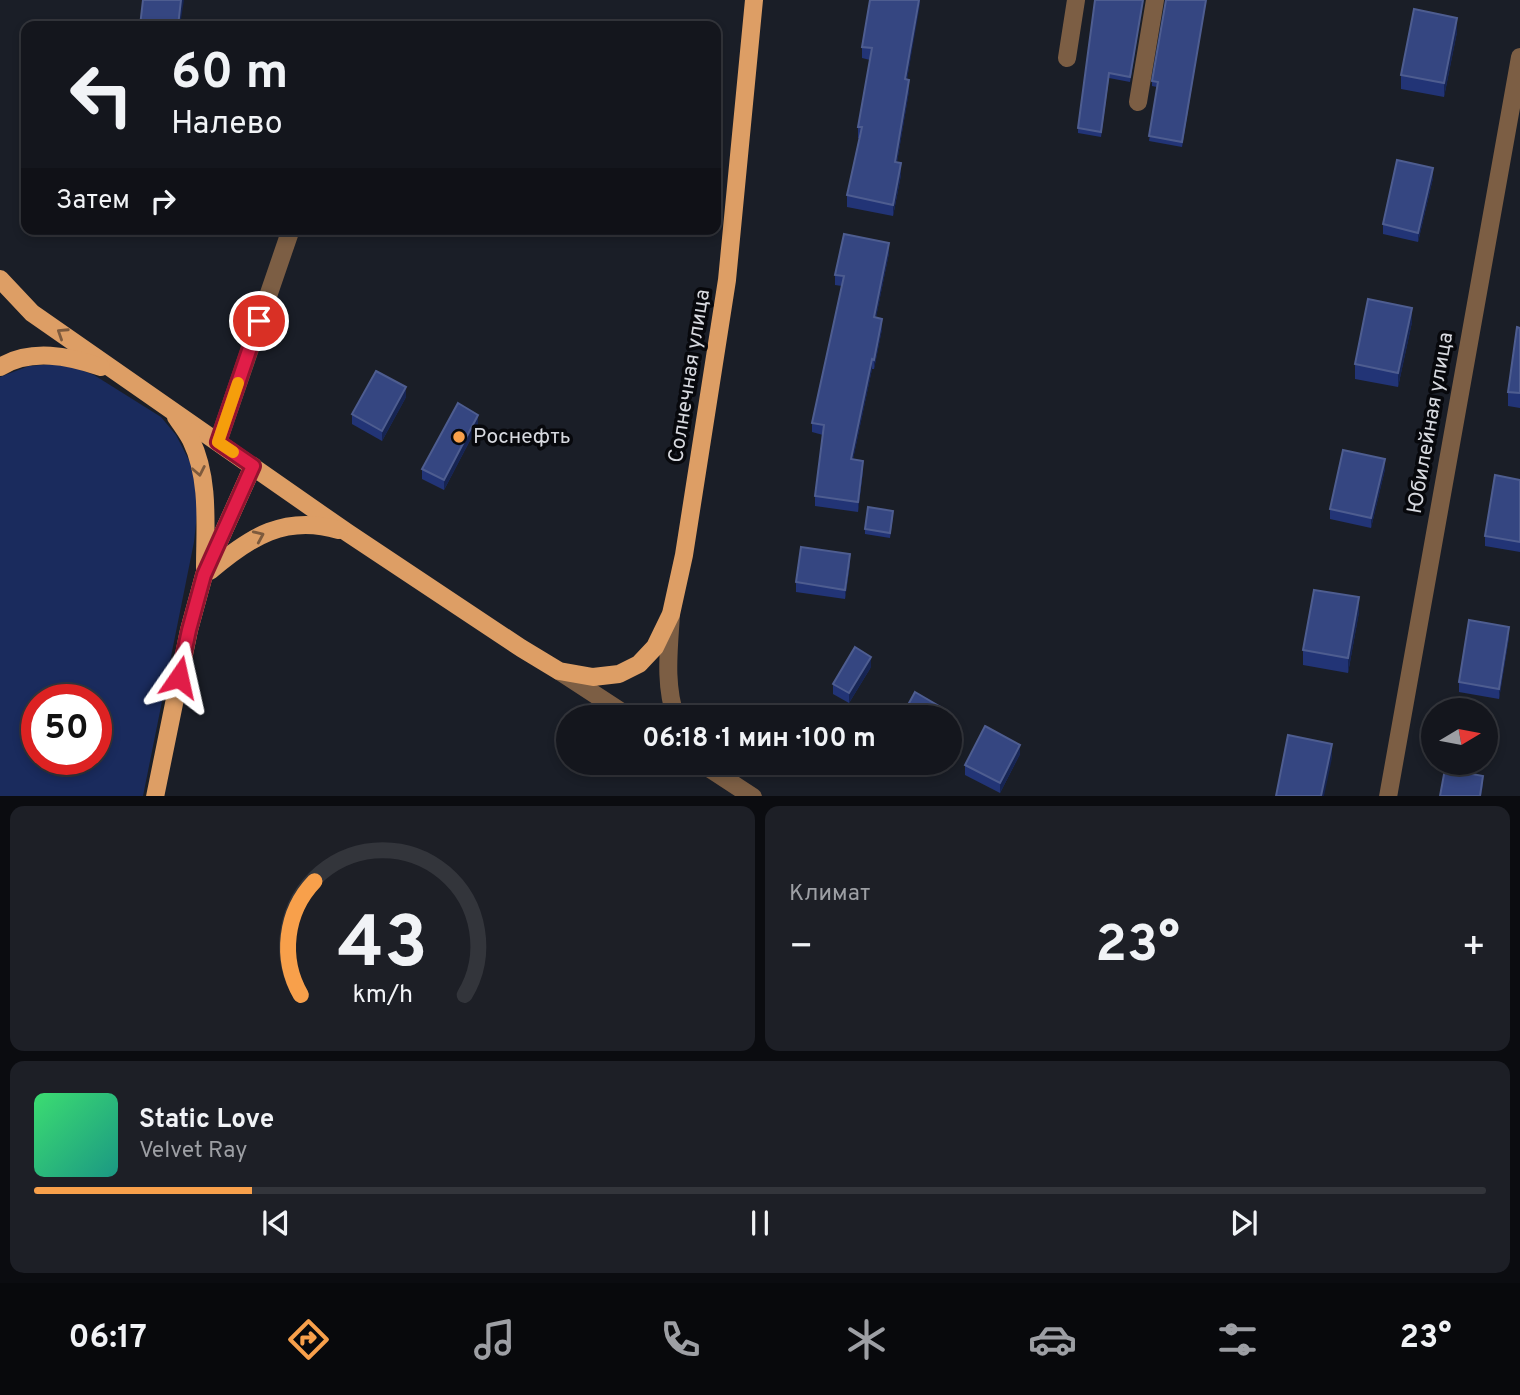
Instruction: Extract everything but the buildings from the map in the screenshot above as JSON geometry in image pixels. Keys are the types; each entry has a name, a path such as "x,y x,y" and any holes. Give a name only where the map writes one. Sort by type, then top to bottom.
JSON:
{"main road":[{"name":"Солнечная улица","path":"559,671 593,677 619,674 639,664 655,647 671,614 703,449 727,280 754,0"},
{"path":"0,279 32,313 117,373 348,533 559,671"},
{"path":"0,367 28,357 54,355 80,360 117,373"},
{"path":"171,410 191,440 199,466 205,505 204,575"},
{"path":"155,796 189,630 204,575 253,466"},
{"path":"204,575 239,546 274,530 299,525 323,525 348,533"}],"street":[{"path":"1067,58 1076,0"},
{"path":"1138,102 1155,0"},
{"name":"Юбилейная улица","path":"1388,796 1520,57"},
{"path":"218,442 289,235"},
{"path":"671,614 667,672 671,705"},
{"path":"559,671 611,705"},
{"path":"720,775 753,796"}],"shaded area":[{"path":"53,364 94,375 161,417 176,435 193,468 198,506 194,542 143,796 0,796 0,377 29,366"}],"slow traffic":[{"path":"233,452 218,442 238,383"}],"place":[{"name":"Роснефть","path":"459,437"}],"route":[{"path":"179,677 204,575 253,466 218,442 259,321"}]}
